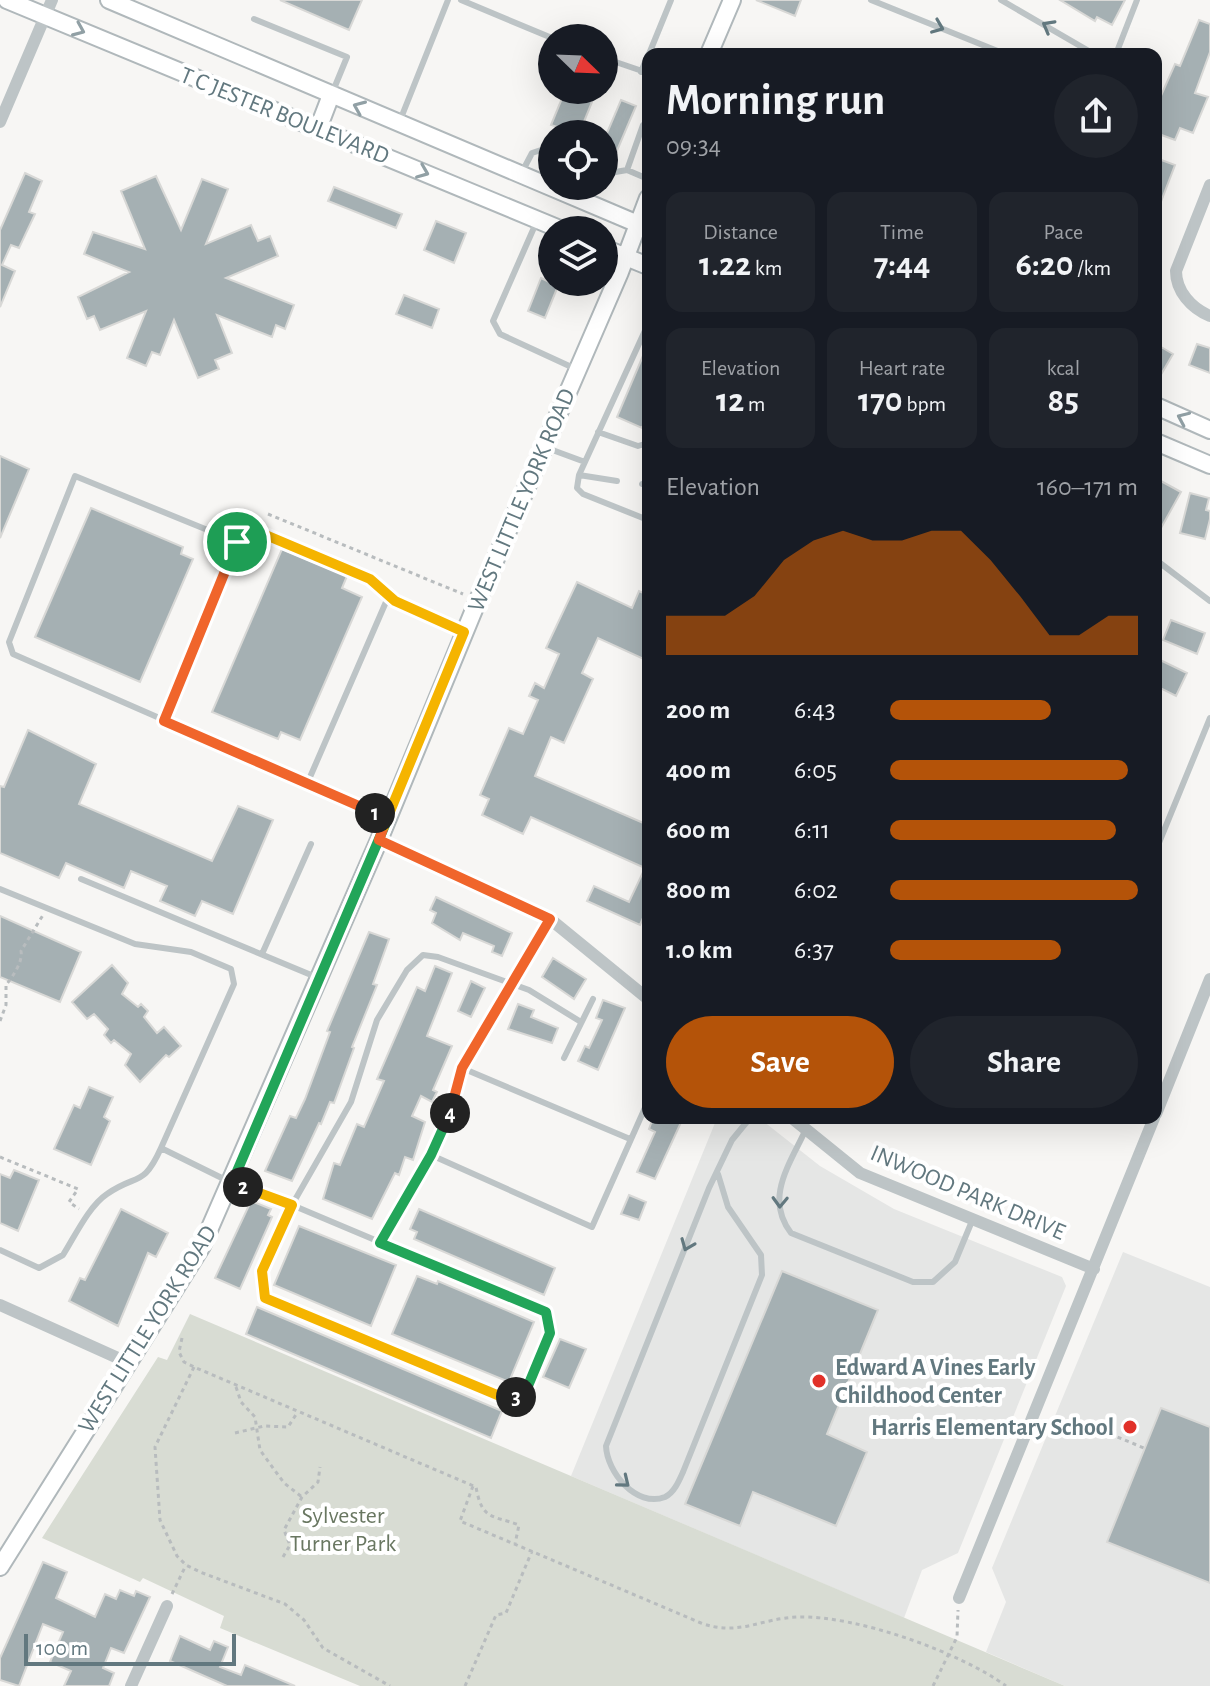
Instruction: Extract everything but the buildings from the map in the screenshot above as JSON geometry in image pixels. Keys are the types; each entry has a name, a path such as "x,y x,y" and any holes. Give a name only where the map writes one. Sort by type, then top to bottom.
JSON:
{"street":[{"name":"T C JESTER BOULEVARD","path":"7,0 48,8 318,129 537,219"},
{"name":"T C JESTER BOULEVARD","path":"109,0 538,180"},
{"path":"712,48 732,0"},
{"path":"0,122 48,8"},
{"path":"318,129 331,95"},
{"path":"1210,185 1176,271 1176,284 1185,298 1210,316"},
{"name":"T C JESTER BOULEVARD","path":"590,200 642,226"},
{"name":"WEST LITTLE YORK ROAD","path":"0,1567 202,1246 232,1183 626,257 642,228"},
{"path":"618,254 642,264"},
{"path":"1162,409 1210,430"},
{"path":"1162,445 1210,465"},
{"path":"379,840 550,919 642,994"},
{"path":"1162,1099 1210,979"},
{"name":"INWOOD PARK DRIVE","path":"800,1124 860,1173 1094,1269"},
{"path":"959,1598 1152,1124"},
{"path":"0,1305 129,1363"},
{"path":"131,1686 167,1606"}],"lane":[{"path":"399,123 448,0"},
{"path":"461,0 538,32"},
{"path":"651,48 671,0"},
{"path":"871,0 990,48"},
{"path":"1001,0 1084,48"},
{"path":"1118,48 1137,0"},
{"path":"254,19 347,57 331,95"},
{"path":"618,63 642,72"},
{"path":"627,170 642,128"},
{"path":"521,175 532,153 538,151"},
{"path":"618,172 627,170 642,176"},
{"path":"537,219 493,321 494,328 500,334 578,370"},
{"path":"642,337 579,475 577,488 583,494 642,518"},
{"path":"598,432 642,445"},
{"path":"544,447 585,462"},
{"path":"579,475 617,481"},
{"path":"388,818 13,654 9,642 75,476 237,542 261,533 370,579 389,595 464,632"},
{"path":"164,721 237,542"},
{"path":"1162,565 1210,601"},
{"path":"307,784 389,595"},
{"path":"1162,835 1210,718"},
{"path":"262,954 311,844"},
{"path":"81,879 319,978"},
{"path":"0,889 135,944 191,952 231,969 234,984 151,1170 141,1179 106,1194 63,1255 39,1268 0,1250"},
{"path":"380,1243 431,1155 450,1115 462,1068 550,919"},
{"path":"161,1148 232,1183 292,1205 546,1312 550,1333 525,1393 509,1400 265,1298 262,1271 292,1205 351,1102 377,1020 407,970 423,955 438,957 529,990 581,1022"},
{"path":"564,1058 593,999"},
{"path":"462,1068 630,1139"},
{"path":"431,1155 592,1227 642,1114"},
{"path":"718,1174 728,1207 761,1255 762,1275 676,1486 662,1498 649,1496 628,1488 616,1478 609,1468 606,1446 718,1174 732,1140 745,1124"},
{"path":"806,1129 779,1196 780,1217 791,1233 913,1282 933,1282 955,1262 972,1221"}],"path":[{"path":"268,514 478,600"},
{"path":"0,1021 6,1005 6,985 14,976 21,951 47,908"},
{"path":"0,1157 78,1189 70,1204 90,1215"},
{"path":"182,1338 179,1352 184,1362 236,1387 473,1486 479,1502 490,1517 519,1525 515,1544"},
{"path":"194,1367 155,1447 160,1520 177,1556 186,1565 285,1604 304,1620 323,1648 390,1686"},
{"path":"236,1387 241,1402 255,1417 260,1450 284,1483 302,1497"},
{"path":"235,1433 257,1427 288,1427 297,1413"},
{"path":"1088,1425 1144,1448"},
{"path":"283,1557 290,1545 284,1530 302,1497 318,1482 320,1467"},
{"path":"473,1486 460,1521 716,1628 729,1630 781,1618 812,1617 863,1625 949,1655 980,1669 1006,1686"},
{"path":"465,1686 496,1615 506,1613 532,1551"},
{"path":"167,1606 186,1565"},
{"path":"933,1686 957,1637 959,1598"}],"shaded area":[{"name":"Edward A Vines Early Childhood Center","path":"715,1124 767,1124 820,1166 894,1209 1062,1277 1066,1286 958,1553 922,1570 904,1618 571,1476"},
{"name":"Harris Elementary School","path":"1123,1252 1210,1287 1210,1686 1065,1686 986,1652 1006,1602 992,1568"}],"green space":[{"name":"Sylvester Turner Park","path":"190,1314 1065,1686 360,1686 220,1628 224,1616 143,1578 140,1582 42,1538 158,1357 167,1360"}],"place":[{"name":"Edward A Vines Early Childhood Center","path":"819,1381"},
{"name":"Harris Elementary School","path":"1130,1427"}],"route":[{"path":"237,542 164,721 322,791 388,818 232,1183 292,1205 262,1271 265,1298 509,1400 525,1393 550,1333 546,1312 380,1243 412,1190 450,1115 462,1068 550,919 379,840 464,632 395,601 370,579 261,533 237,542"}]}
